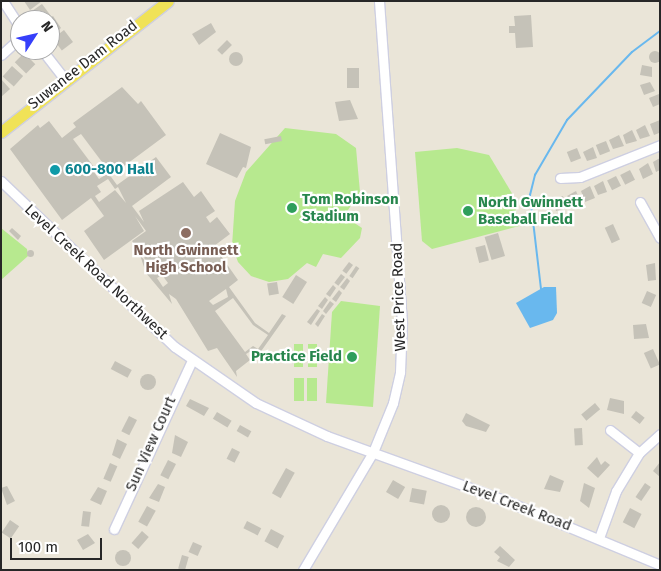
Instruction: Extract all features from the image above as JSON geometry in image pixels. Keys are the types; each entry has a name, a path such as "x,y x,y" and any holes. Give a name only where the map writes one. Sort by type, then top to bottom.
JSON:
{"main road":[{"name":"Suwanee Dam Road","path":"1,132 65,79 168,1"}],"street":[{"path":"3,1 10,12"},
{"name":"West Price Road","path":"303,570 373,452 394,403 400,372 402,322 379,1"},
{"path":"50,60 65,79"},
{"path":"560,178 580,177 660,145"},
{"name":"Level Creek Road Northwest","path":"1,181 192,360 287,420 373,452"},
{"path":"640,202 660,238"},
{"name":"Sun View Court","path":"114,529 192,360"},
{"path":"610,430 639,454"},
{"path":"599,538 616,491 639,454 660,434"},
{"name":"Level Creek Road","path":"373,452 599,538 660,566"}],"green space":[{"name":"Tom Robinson Stadium","path":"285,128 336,134 356,148 360,192 344,216 362,228 360,238 341,258 323,254 316,267 307,263 288,279 269,282 251,276 238,262 232,246 235,201 246,172"},
{"name":"North Gwinnett Baseball Field","path":"457,148 489,155 513,195 519,226 432,249 422,241 415,152"},
{"path":"1,228 27,249 28,256 1,280"},
{"name":"Practice Field","path":"341,301 380,306 373,407 326,403 332,312"},
{"path":"294,344 303,344 303,367 294,367"},
{"path":"308,344 317,344 317,367 308,367"},
{"path":"294,378 304,378 304,401 294,401"},
{"path":"307,378 317,378 317,401 307,401"}],"water":[{"path":"544,287 556,287 557,313 553,320 530,328 516,303"}],"building":[{"path":"24,1 42,1 30,10"},
{"path":"42,4 46,10 33,10"},
{"path":"531,15 533,47 516,48 515,33 509,33 509,26 515,26 514,16"},
{"path":"211,23 216,32 199,45 192,34"},
{"path":"64,30 73,42 62,50 60,48 60,33"},
{"path":"227,40 232,45 222,55 217,50"},
{"path":"655,51 661,57 655,63 649,57"},
{"path":"233,52 239,52 243,59 239,66 233,66 229,62 229,56"},
{"path":"17,60 31,60 35,64 26,74 15,62"},
{"path":"642,65 652,67 652,77 640,75"},
{"path":"12,66 23,76 14,86 3,76"},
{"path":"347,68 359,68 359,88 347,88"},
{"path":"1,79 10,89 1,97"},
{"path":"650,82 655,91 644,95 640,85"},
{"name":"North Gwinnett High School","path":"122,87 138,104 141,101 166,135 112,175 103,166 117,185 156,157 171,177 132,206 144,222 139,211 183,182 194,197 201,191 215,211 206,217 210,223 217,217 230,234 214,246 238,280 229,287 255,323 269,333 282,314 286,316 257,357 254,349 246,354 250,360 236,371 237,377 217,348 208,351 176,299 169,294 172,304 146,273 140,255 152,269 132,241 146,231 135,216 144,231 104,260 84,231 104,216 91,198 62,220 10,149 38,125 40,128 49,121 62,138 76,127 73,123","holes":["81,134 102,162 94,167 73,139","100,168 105,175 99,179 94,172","108,179 115,189 118,187 126,203 115,190 99,202 95,196 101,192 97,186","162,275 168,283 163,287 157,278","226,289 228,297 213,305 209,301","233,298 253,325 268,335 258,349 253,346 245,352 215,311"]},
{"path":"659,94 660,104 653,107 649,98"},
{"path":"350,100 358,119 339,121 335,102"},
{"path":"660,120 659,133 654,135 650,124"},
{"path":"645,125 650,136 640,139 636,130"},
{"path":"632,130 637,141 626,144 623,135"},
{"path":"220,133 251,147 246,168 243,167 237,178 206,164"},
{"path":"619,135 624,146 613,149 609,140"},
{"path":"281,136 282,141 265,144 264,139"},
{"path":"606,141 610,151 600,155 596,145"},
{"path":"593,147 597,158 587,161 583,152"},
{"path":"577,148 581,158 571,162 567,152"},
{"path":"660,158 660,170 656,172 653,162"},
{"path":"648,163 653,174 643,179 639,169"},
{"path":"630,170 635,180 625,185 620,175"},
{"path":"616,176 621,186 612,190 607,181"},
{"path":"603,181 607,192 598,195 594,186"},
{"path":"590,186 595,198 585,202 581,191"},
{"path":"576,191 581,203 571,207 567,196"},
{"path":"563,196 566,208 556,211 553,200"},
{"path":"613,224 620,240 612,243 605,228"},
{"path":"12,228 21,236 18,240 9,231"},
{"path":"498,233 505,256 492,260 485,237"},
{"path":"485,245 489,261 479,263 475,247"},
{"path":"30,249 34,253 30,257 26,253"},
{"path":"349,262 353,265 346,274 342,271"},
{"path":"655,263 656,280 648,281 646,265"},
{"path":"356,266 359,268 353,278 349,276"},
{"path":"341,274 345,277 338,286 334,283"},
{"path":"296,275 307,282 293,304 282,297"},
{"path":"347,278 350,281 344,290 340,287"},
{"path":"277,282 279,294 269,295 267,284"},
{"path":"333,285 336,288 330,297 326,294"},
{"path":"339,290 342,293 336,302 332,299"},
{"path":"647,291 656,295 651,307 642,303"},
{"path":"325,297 328,300 322,309 318,306"},
{"path":"330,301 334,304 326,314 323,311"},
{"path":"317,309 320,311 311,325 307,322"},
{"path":"322,314 325,316 318,327 315,324"},
{"path":"646,324 649,338 634,339 633,325"},
{"path":"653,349 660,365 651,369 644,353"},
{"path":"115,361 132,370 128,378 111,369"},
{"path":"148,374 156,382 148,390 140,382"},
{"path":"610,398 624,401 624,414 607,410"},
{"path":"190,399 209,408 204,416 186,406"},
{"path":"595,403 600,409 586,421 581,415"},
{"path":"636,411 645,418 640,424 631,417"},
{"path":"217,412 232,421 227,428 213,419"},
{"path":"466,413 490,425 486,432 466,426 462,421"},
{"path":"129,416 137,420 129,435 121,431"},
{"path":"240,425 251,431 248,437 237,431"},
{"path":"574,428 582,428 583,445 575,445"},
{"path":"175,435 188,442 181,457 172,453"},
{"path":"117,439 127,444 120,459 112,455"},
{"path":"232,448 240,452 235,463 227,459"},
{"path":"597,457 601,465 605,461 610,465 598,478 587,468"},
{"path":"168,460 176,464 168,479 160,475"},
{"path":"660,462 660,477 653,471"},
{"path":"110,463 117,466 111,482 103,479"},
{"path":"286,468 295,473 281,498 272,493"},
{"path":"550,475 564,481 560,492 544,489"},
{"path":"393,480 405,487 398,499 386,492"},
{"path":"584,483 595,488 589,508 580,501"},
{"path":"645,483 651,487 641,501 635,497"},
{"path":"158,484 165,487 159,502 149,498"},
{"path":"7,486 15,501 7,505 1,488"},
{"path":"98,487 107,491 101,505 90,500"},
{"path":"412,488 427,491 424,505 409,502"},
{"path":"441,505 447,508 450,514 447,520 441,523 435,520 432,514 435,508"},
{"path":"147,506 156,511 147,527 138,522"},
{"path":"476,507 483,510 486,517 483,524 476,527 469,524 466,517 469,510"},
{"path":"630,508 642,514 634,528 623,522"},
{"path":"83,511 91,512 89,527 81,526"},
{"path":"10,520 19,526 11,539 2,532"},
{"path":"247,521 261,528 258,535 243,528"},
{"path":"271,529 284,536 278,548 264,541"},
{"path":"142,531 149,537 138,549 132,543"},
{"path":"88,534 95,543 83,550 77,540"},
{"path":"193,542 202,546 198,556 189,552"},
{"path":"500,546 515,560 509,567 497,561 500,557 494,552"},
{"path":"123,550 131,558 123,566 115,558"},
{"path":"182,555 189,557 185,570 178,568"}],"waterway":[{"path":"541,289 530,195 535,175 567,120 632,52 660,31"}],"place":[{"name":"600-800 Hall","path":"55,170"},
{"name":"Tom Robinson Stadium","path":"292,208"},
{"name":"North Gwinnett Baseball Field","path":"468,211"},
{"name":"North Gwinnett High School","path":"186,233"},
{"name":"Practice Field","path":"352,357"}]}
